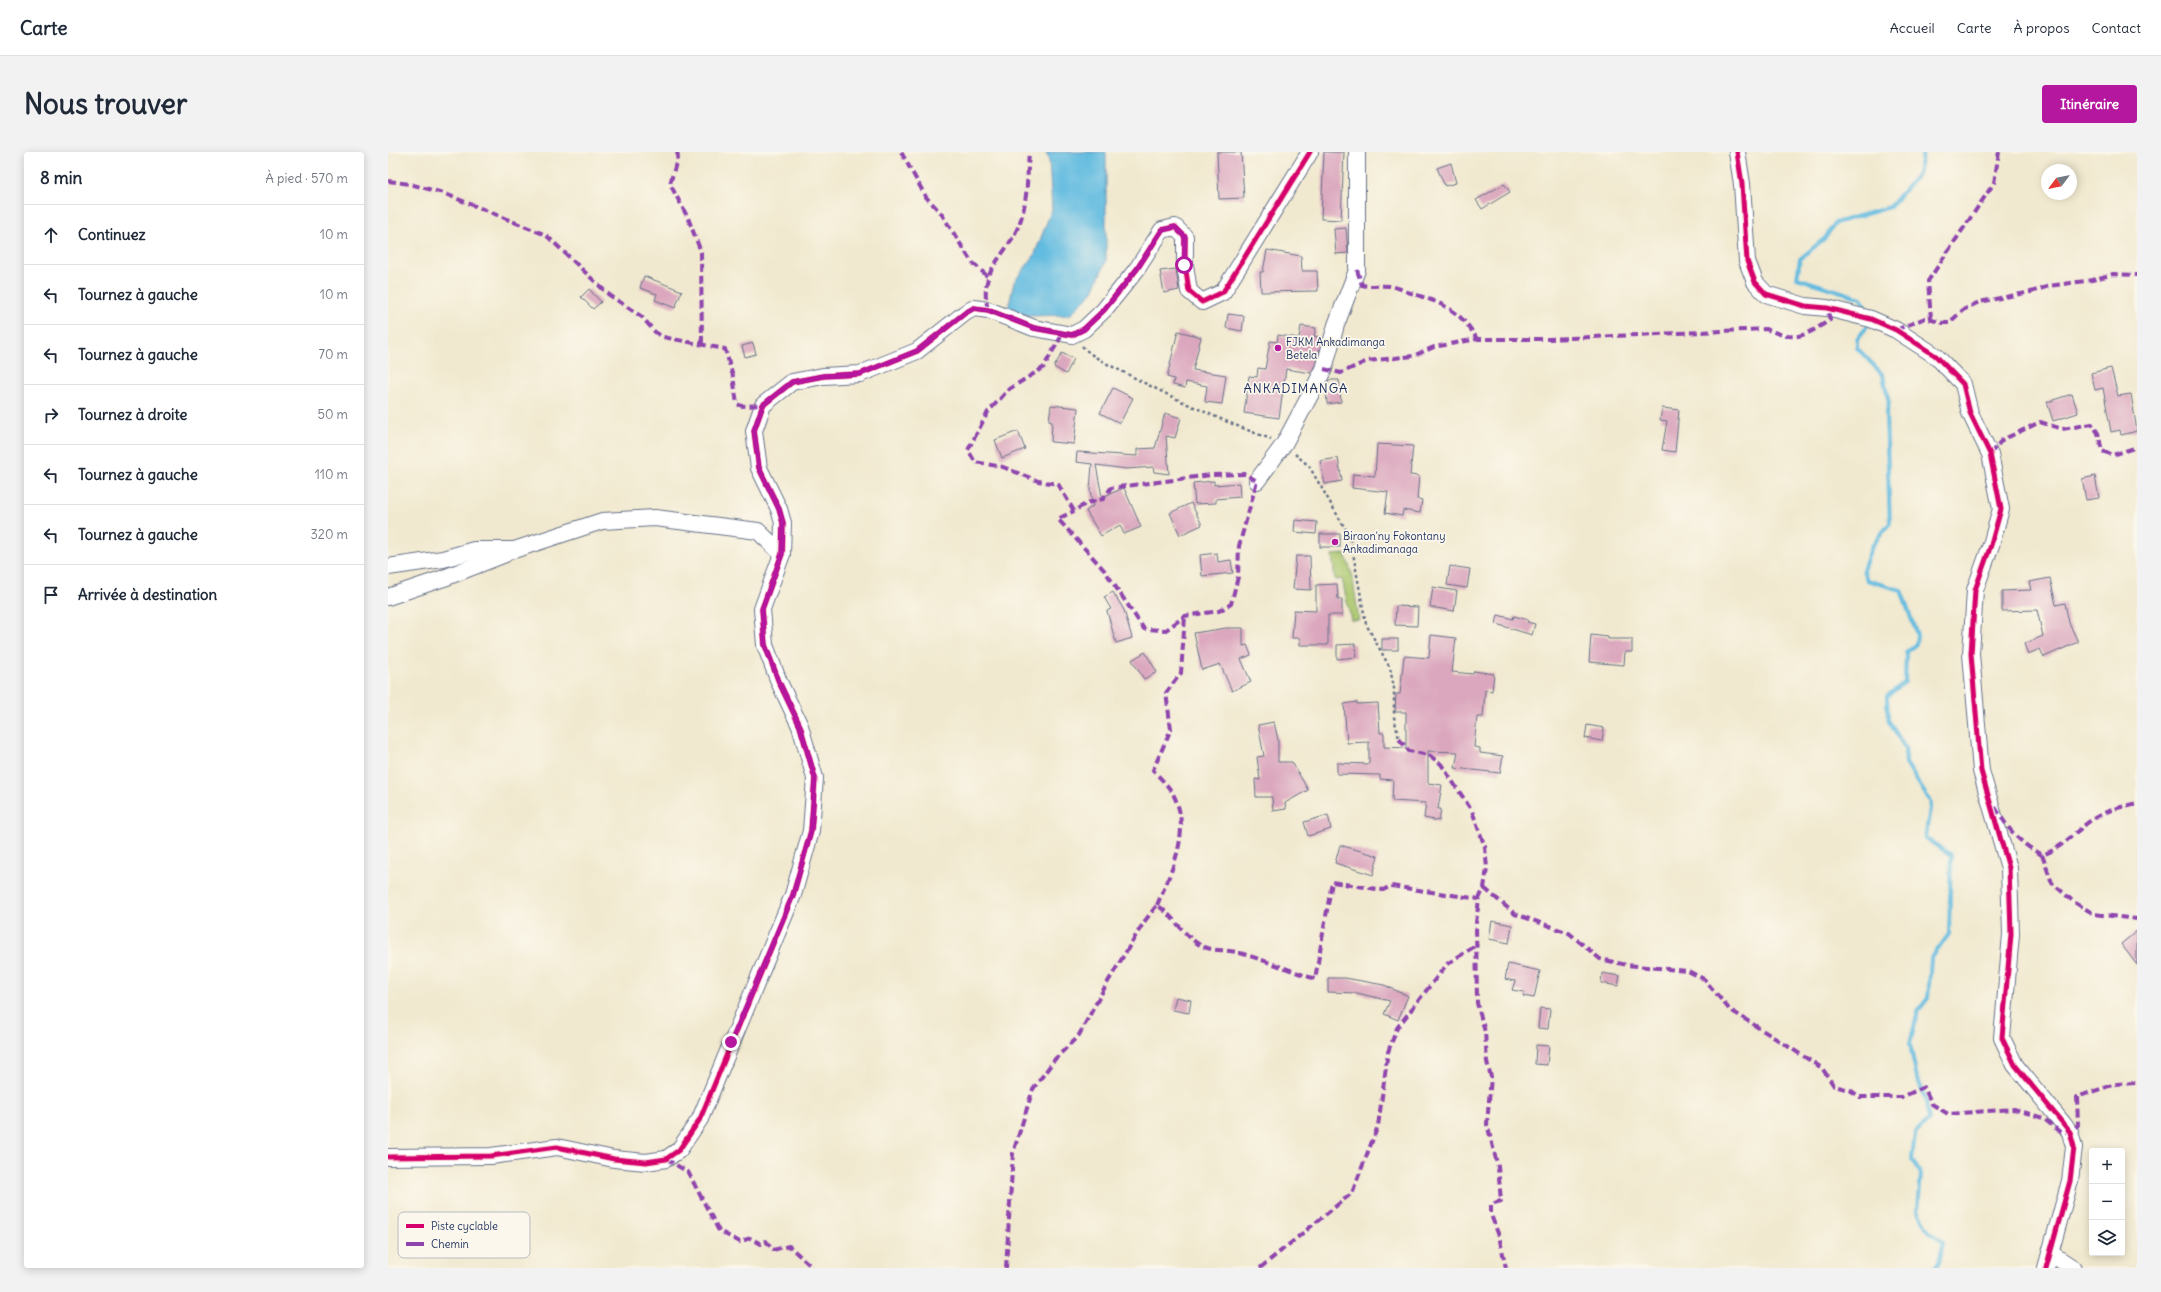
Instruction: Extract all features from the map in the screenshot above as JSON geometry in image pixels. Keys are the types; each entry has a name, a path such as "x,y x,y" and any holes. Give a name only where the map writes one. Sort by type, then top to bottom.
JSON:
{"street":[{"path":"388,1157 491,1156 558,1147 614,1159 646,1162 666,1159 679,1150 700,1119 793,895 811,831 815,778 800,726 779,682 765,645 762,609 782,554 783,523 779,509 759,468 754,430 763,405 792,382 823,376 860,374 917,351 965,313 974,308 988,310 1034,328 1072,335 1084,329 1104,310 1137,269 1162,230 1175,227 1185,237 1184,265 1189,290 1202,302 1223,292 1310,152"},
{"path":"1257,481 1284,444 1324,369 1336,325 1357,270 1357,152"},
{"path":"1737,152 1742,184 1747,261 1755,282 1766,294 1798,304 1827,308 1871,319 1896,330 1936,356 1963,384 1970,413 1990,454 2001,509 1991,545 1975,590 1970,654 1981,771 1991,801 2009,868 2011,934 2002,1038 2016,1066 2070,1132 2074,1147 2070,1181 2048,1260 2073,1268"},
{"path":"388,597 444,578 514,550 602,521 655,518 758,531 782,554"},
{"path":"388,567 443,559 474,550 514,550"}],"path":[{"path":"1072,335 1086,350 1155,389 1240,428 1265,437"},
{"path":"1284,444 1308,466 1350,537 1366,624 1390,668 1394,688 1394,717 1398,739"}],"green space":[{"path":"1345,554 1352,574 1359,620 1351,620 1342,579 1335,580 1332,555"}],"water":[{"path":"1046,152 1106,152 1106,261 1093,291 1070,315 1030,316 1008,310 1014,282 1034,256 1052,209 1049,159"}],"building":[{"path":"1217,152 1241,152 1244,198 1219,199"},
{"path":"1324,152 1344,152 1341,220 1321,219"},
{"path":"1451,163 1456,183 1445,186 1437,168"},
{"path":"1504,184 1510,192 1482,209 1476,200"},
{"path":"1346,228 1348,253 1336,254 1334,229"},
{"path":"1267,250 1301,256 1302,271 1317,271 1318,291 1261,292 1260,272 1263,272"},
{"path":"1176,269 1179,290 1164,293 1160,271"},
{"path":"644,276 682,291 675,308 655,300 657,294 640,288"},
{"path":"589,289 601,302 593,309 581,297"},
{"path":"1228,314 1244,316 1242,331 1226,328"},
{"path":"1301,326 1316,328 1314,336 1323,338 1311,373 1286,369 1279,418 1244,413 1249,376 1257,377 1258,368 1265,369 1270,341 1277,342 1278,335 1299,338"},
{"path":"1178,331 1201,337 1193,370 1226,375 1222,404 1205,402 1207,386 1186,382 1185,388 1173,385 1174,379 1167,377"},
{"path":"753,343 756,354 745,357 742,346"},
{"path":"1062,353 1074,359 1066,374 1054,367"},
{"path":"2111,368 2118,396 2131,394 2137,431 2121,435 2120,430 2111,432 2103,388 2095,390 2091,373"},
{"path":"1329,380 1339,380 1341,402 1327,404 1326,386"},
{"path":"1113,388 1133,398 1120,423 1100,413"},
{"path":"2072,394 2078,413 2053,421 2047,402"},
{"path":"1051,405 1078,408 1074,444 1051,442 1052,422 1049,421"},
{"path":"1662,408 1679,410 1675,452 1662,450 1667,421 1660,420"},
{"path":"1165,413 1181,418 1175,438 1166,436 1169,474 1154,472 1153,467 1127,469 1096,465 1102,497 1124,488 1141,527 1124,534 1120,525 1101,536 1086,511 1093,506 1090,490 1092,464 1076,462 1077,452 1137,456 1137,449 1155,448"},
{"path":"1018,431 1025,449 1002,458 995,440"},
{"path":"1377,444 1413,446 1410,475 1419,476 1417,499 1422,500 1420,513 1403,510 1402,516 1385,513 1388,492 1352,488 1353,474 1375,476"},
{"path":"1338,458 1342,481 1325,484 1320,461"},
{"path":"2095,476 2099,498 2086,500 2082,479"},
{"path":"1214,481 1214,485 1239,483 1240,497 1216,499 1216,503 1195,504 1193,483"},
{"path":"1191,503 1202,525 1180,535 1170,513"},
{"path":"1295,520 1317,522 1316,534 1294,532"},
{"path":"1320,534 1340,534 1340,547 1320,547"},
{"path":"1217,553 1218,562 1231,560 1233,573 1202,576 1200,555"},
{"path":"1296,556 1310,556 1311,590 1293,589"},
{"path":"1450,566 1470,569 1467,588 1447,585"},
{"path":"2050,578 2056,605 2065,603 2069,623 2078,642 2044,657 2040,649 2028,654 2024,644 2043,636 2037,610 2002,611 2002,591 2031,590 2029,582"},
{"path":"1337,584 1338,599 1342,599 1342,615 1328,615 1328,645 1300,645 1300,638 1292,638 1294,610 1316,611 1316,585"},
{"path":"1433,587 1457,591 1454,611 1430,607"},
{"path":"1113,592 1124,610 1132,638 1116,643 1107,611 1111,609 1104,597"},
{"path":"1396,606 1418,607 1417,626 1395,625"},
{"path":"1498,615 1513,619 1514,616 1528,620 1527,622 1535,624 1532,635 1496,624"},
{"path":"1226,628 1243,628 1243,646 1247,645 1251,655 1241,659 1251,682 1232,691 1220,664 1202,670 1194,633"},
{"path":"1431,635 1456,638 1452,672 1473,674 1474,671 1494,674 1492,691 1485,690 1483,717 1477,717 1474,747 1480,748 1480,753 1503,756 1500,773 1455,768 1458,752 1428,751 1428,783 1442,785 1438,809 1441,809 1439,821 1424,818 1426,803 1392,801 1393,780 1380,779 1380,775 1337,774 1337,763 1369,764 1369,742 1347,743 1344,704 1357,702 1357,704 1378,703 1380,733 1384,733 1384,747 1406,748 1406,712 1395,712 1396,694 1400,694 1404,656 1429,658"},
{"path":"1591,635 1608,637 1608,639 1632,639 1632,652 1625,652 1624,665 1589,662"},
{"path":"1382,639 1398,639 1398,650 1382,650"},
{"path":"1355,644 1356,657 1337,659 1337,645"},
{"path":"1145,652 1157,672 1144,679 1132,660"},
{"path":"1274,722 1278,740 1278,762 1292,762 1308,790 1285,803 1286,809 1273,811 1272,797 1256,797 1255,779 1260,780 1257,757 1264,756 1258,725"},
{"path":"1587,725 1604,728 1602,741 1585,738"},
{"path":"1328,815 1331,829 1308,836 1304,822"},
{"path":"1340,845 1378,856 1373,875 1335,863"},
{"path":"1492,921 1512,925 1509,943 1489,939"},
{"path":"2137,931 2137,965 2121,944"},
{"path":"1508,964 1540,971 1534,998 1523,996 1524,992 1512,990 1515,981 1505,979"},
{"path":"1602,973 1620,976 1618,986 1601,983"},
{"path":"1328,978 1345,978 1384,985 1408,996 1398,1020 1384,1014 1390,1001 1357,993 1328,992"},
{"path":"1176,997 1191,1000 1189,1013 1173,1010"},
{"path":"1540,1008 1550,1009 1548,1029 1538,1028"},
{"path":"1536,1045 1549,1046 1547,1065 1535,1064"}],"waterway":[{"path":"1866,308 1861,298 1797,278 1800,259 1825,238 1835,223 1890,207 1918,174 1923,152"},
{"path":"1867,327 1857,339 1857,348 1883,375 1889,403 1886,416 1890,523 1872,546 1863,570 1867,580 1901,590 1917,635 1916,644 1906,652 1905,682 1887,696 1888,720 1905,748 1906,763 1931,803 1925,838 1951,855 1949,934 1931,959 1928,998 1918,1011 1910,1044 1916,1074 1926,1101 1929,1120 1915,1134 1912,1160 1921,1174 1918,1210 1930,1232 1943,1243 1939,1262 1934,1268"}],"marked path":[{"path":"677,152 678,156 670,184 688,218 701,252 702,345"},
{"path":"901,152 926,197 941,213 971,261 987,276"},
{"path":"988,310 986,284 989,274 1018,227 1024,209 1029,152"},
{"path":"1931,319 1928,281 1994,183 1999,152"},
{"path":"388,181 410,184 443,193 546,235 608,294 642,317 655,332 663,337 725,349 733,376 737,404 742,406 763,405"},
{"path":"1357,270 1362,285 1393,287 1434,301 1450,309 1464,321 1477,339"},
{"path":"1896,330 1925,318 1943,323 1949,323 1963,310 1979,302 2031,292 2049,286 2092,280 2113,274 2137,275"},
{"path":"1324,369 1341,373 1367,361 1413,356 1434,347 1477,339 1549,339 1766,329 1785,335 1800,336 1830,320 1827,308"},
{"path":"1062,335 1043,368 1009,389 988,412 968,450 975,462 1003,467 1038,481 1058,484 1074,511 1087,503 1103,499 1111,488 1211,475 1245,474 1257,481 1239,546 1238,577 1231,604 1219,611 1185,616 1166,630 1144,629 1105,571 1058,519 1074,511"},
{"path":"1990,454 2002,440 2040,422 2062,429 2092,424 2098,433 2102,451 2113,455 2137,447"},
{"path":"1157,905 1178,852 1181,824 1179,810 1174,796 1153,770 1171,729 1166,693 1181,673 1185,616"},
{"path":"1399,739 1409,751 1429,755 1441,764 1472,811 1485,847 1487,868 1484,888 1479,899 1476,923 1477,1003 1485,1032 1487,1062 1491,1077 1487,1124 1498,1167 1501,1201 1491,1204 1491,1215 1499,1236 1506,1268"},
{"path":"1995,807 2015,835 2026,845 2042,855 2069,839 2098,816 2114,809 2137,803"},
{"path":"2042,855 2052,883 2074,902 2094,914 2137,919"},
{"path":"1006,1268 1013,1153 1033,1089 1055,1059 1079,1035 1106,985 1144,922 1157,905 1163,909 1188,936 1204,947 1213,950 1236,952 1315,979 1332,882 1383,890 1391,886 1479,899"},
{"path":"1484,888 1515,914 1569,933 1600,959 1627,965 1688,971 1704,979 1729,1009 1822,1068 1834,1086 1850,1090 1860,1097 1902,1097 1924,1087 1932,1104 1948,1114 2014,1109 2043,1118 2060,1132 2070,1132 2078,1125 2077,1097 2115,1084 2137,1083"},
{"path":"1260,1268 1352,1193 1378,1126 1388,1052 1397,1028 1447,964 1478,944"},
{"path":"666,1159 688,1172 719,1231 740,1242 750,1238 761,1244 766,1241 773,1250 789,1246 813,1268"}],"cycle path":[{"path":"388,1157 491,1156 557,1147 614,1159 646,1162 666,1159 679,1150 700,1119 793,895 811,831 815,778 800,726 779,682 765,645 762,609 782,554 783,523 779,509 759,468 754,431 763,405 792,382 823,376 860,374 917,351 965,313 974,308 988,310 1034,328 1072,335 1084,329 1104,310 1137,269 1162,230 1175,227 1185,237 1185,265 1189,291 1202,302 1223,292 1310,152"},
{"path":"1737,152 1742,184 1747,261 1755,282 1766,294 1805,306 1827,308 1871,319 1896,330 1936,356 1963,384 1970,413 1990,454 2001,509 1991,545 1975,590 1971,654 1981,771 2009,868 2011,934 2002,1038 2015,1065 2070,1132 2074,1147 2070,1181 2046,1268"}],"place":[{"name":"FJKM Ankadimanga Betela","path":"1278,348"},
{"name":"Biraon'ny Fokontany Ankadimanaga","path":"1335,542"}],"district":[{"name":"ANKADIMANGA","path":"1296,388"}],"route":[{"path":"731,1042 793,895 811,831 815,778 800,726 779,682 765,645 762,609 782,554 783,523 779,509 759,468 754,430 763,405 792,382 823,376 860,374 917,351 965,313 974,308 988,310 1034,328 1062,335 1072,335 1084,329 1104,310 1137,269 1162,230 1175,227 1185,237 1184,265"}]}
